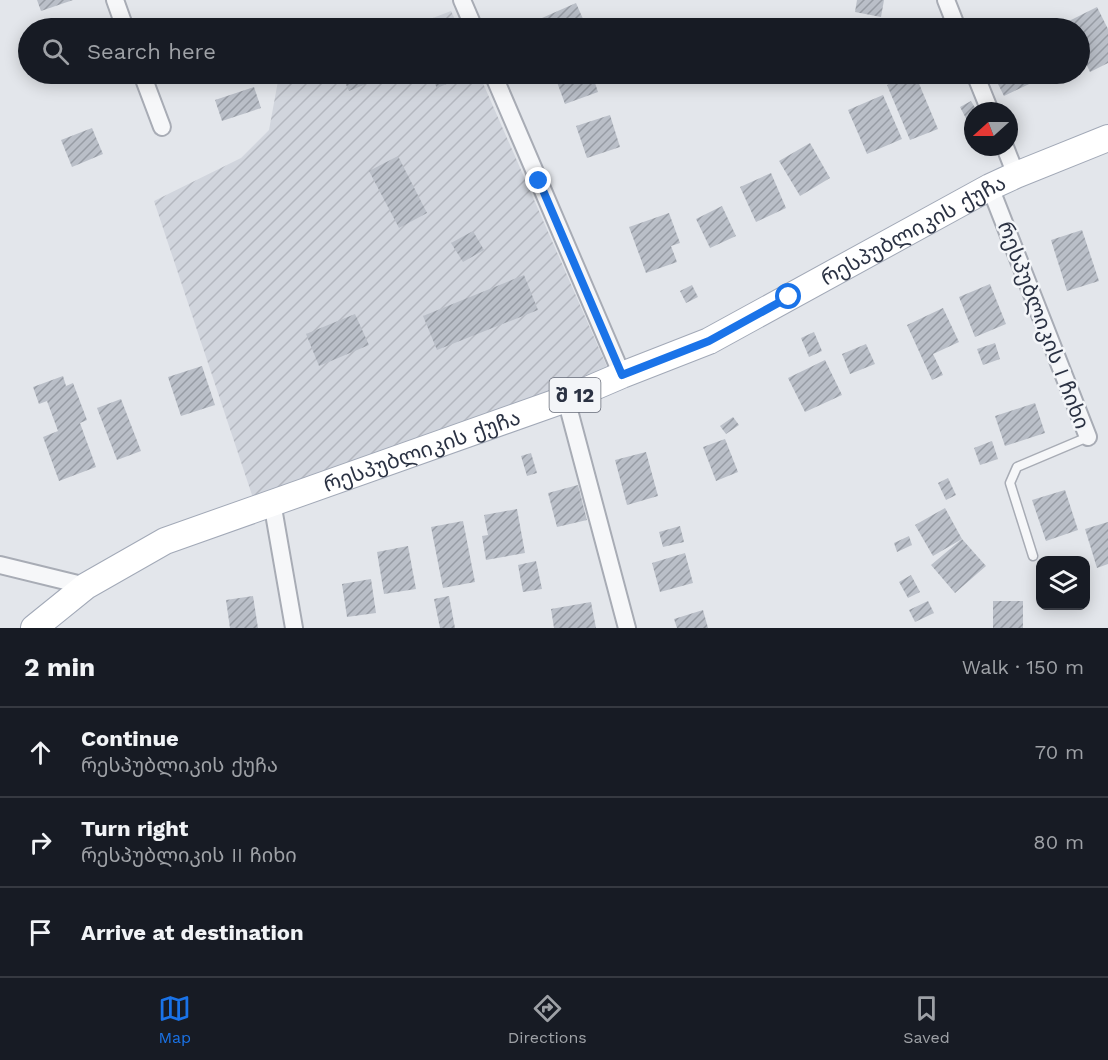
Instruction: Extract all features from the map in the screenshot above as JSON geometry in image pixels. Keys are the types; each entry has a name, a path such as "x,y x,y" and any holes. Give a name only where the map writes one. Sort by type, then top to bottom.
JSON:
{"main road":[{"name":"რესპუბლიკის ქუჩა","path":"34,628 86,586 165,541 566,399 709,341 1016,174 1108,138"}],"street":[{"path":"115,0 122,18"},
{"path":"462,0 470,18"},
{"path":"946,0 953,18"},
{"path":"146,84 162,127"},
{"path":"497,84 622,375"},
{"path":"979,84 986,102"},
{"path":"1009,156 1016,174"},
{"name":"რესპუბლიკის I ჩიხი","path":"990,188 1088,437"},
{"path":"566,399 627,628"},
{"path":"272,502 294,628"},
{"path":"0,565 86,586"}],"lane":[{"name":"რესპუბლიკის I ჩიხი","path":"1033,556 1010,483 1017,467 1088,437"}],"shaded area":[{"path":"451,11 454,18 433,18"},
{"path":"277,84 483,84 608,369 557,393 253,498 154,201 241,158 269,130"}],"building":[{"path":"37,0 73,0 41,11"},
{"path":"857,0 884,0 881,17 855,12"},
{"path":"576,3 583,18 542,18"},
{"path":"1097,7 1108,29 1108,63 1090,72 1090,18 1075,18"},
{"path":"346,84 366,84 349,91"},
{"path":"435,84 447,84 437,88"},
{"path":"558,84 595,84 598,92 565,104"},
{"path":"919,84 938,129 910,140 887,85"},
{"path":"998,84 1029,84 1004,96"},
{"path":"254,87 261,108 222,121 215,100"},
{"path":"883,95 902,139 867,154 848,110"},
{"path":"610,115 620,147 587,158 576,126"},
{"path":"92,128 103,154 72,167 61,140"},
{"path":"810,143 830,178 800,196 779,161"},
{"path":"398,156 427,213 399,228 369,171"},
{"path":"771,173 786,208 756,222 740,187"},
{"path":"722,206 736,236 710,248 696,219"},
{"path":"669,213 680,243 671,246 677,262 646,273 629,227"},
{"path":"1082,230 1099,281 1067,291 1051,240"},
{"path":"473,231 484,250 463,262 451,243"},
{"path":"524,275 538,310 437,350 423,316"},
{"path":"990,284 1006,324 975,337 959,297"},
{"path":"692,285 698,297 686,303 680,291"},
{"path":"943,308 959,342 933,354 943,375 932,380 907,325"},
{"path":"355,314 369,345 319,366 306,334"},
{"path":"814,332 822,351 809,357 801,338"},
{"path":"995,343 1000,359 983,365 977,349"},
{"path":"866,344 875,364 850,374 842,354"},
{"path":"825,360 842,395 805,412 788,378"},
{"path":"202,366 215,405 181,416 168,377"},
{"path":"63,376 66,386 73,383 87,420 80,423 96,467 59,481 43,437 58,431 47,401 39,404 33,387"},
{"path":"121,399 141,451 117,460 97,408"},
{"path":"1035,403 1045,433 1005,446 995,416"},
{"path":"733,417 739,425 726,434 720,426"},
{"path":"725,439 738,472 716,481 703,447"},
{"path":"992,441 998,459 980,465 974,448"},
{"path":"646,452 658,496 627,505 615,460"},
{"path":"531,453 537,473 527,476 521,456"},
{"path":"948,478 956,495 946,500 938,483"},
{"path":"578,485 587,520 557,527 548,493"},
{"path":"1065,490 1078,530 1046,541 1032,500"},
{"path":"945,508 962,539 933,556 915,525"},
{"path":"517,509 525,553 486,560 482,536 488,535 484,515"},
{"path":"463,521 475,582 443,588 431,527"},
{"path":"1108,522 1108,564 1097,568 1085,529"},
{"path":"680,526 684,542 663,547 659,532"},
{"path":"909,536 912,545 897,552 894,543"},
{"path":"962,539 986,566 955,593 931,565"},
{"path":"408,546 416,589 384,594 377,552"},
{"path":"685,553 693,583 660,592 652,563"},
{"path":"536,561 542,589 523,592 518,565"},
{"path":"911,575 920,592 908,598 899,582"},
{"path":"371,579 376,613 347,617 342,584"},
{"path":"253,596 258,628 230,628 226,600"},
{"path":"449,596 455,628 440,628 434,599"},
{"path":"928,601 934,613 915,622 909,610"},
{"path":"993,601 1023,601 1023,628 993,628"},
{"path":"591,602 596,628 554,628 551,609"},
{"path":"703,610 708,628 677,628 674,619"}],"route":[{"path":"539,181 622,375 709,341 789,297"}]}
